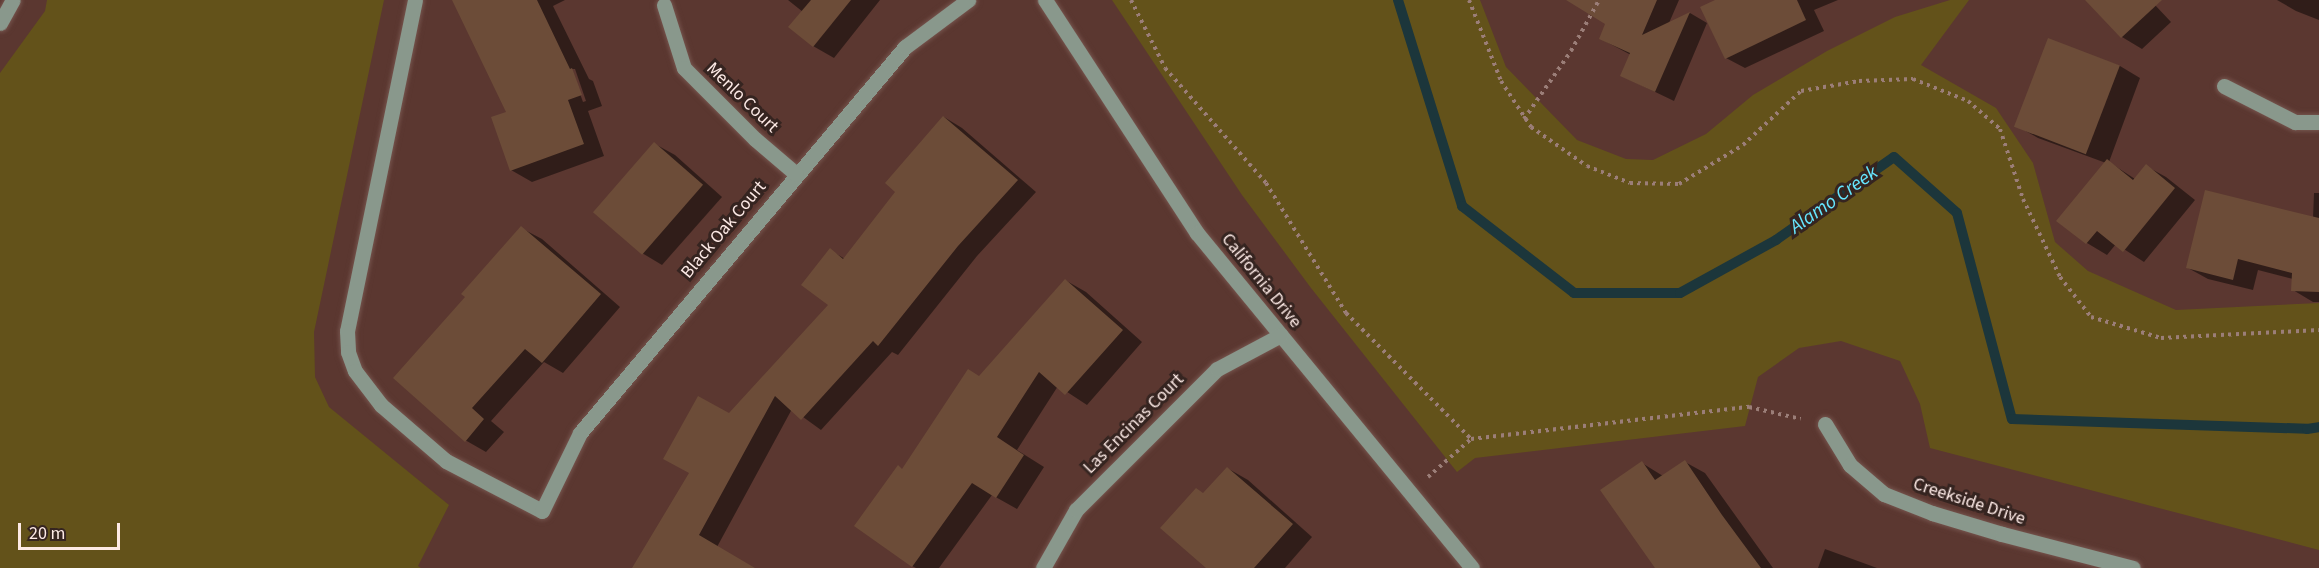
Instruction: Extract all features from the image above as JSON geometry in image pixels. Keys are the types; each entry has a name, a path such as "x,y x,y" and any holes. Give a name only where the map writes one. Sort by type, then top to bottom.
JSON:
{"street":[{"path":"0,23 13,0"},
{"name":"Black Oak Court","path":"415,0 347,331 348,352 355,371 381,405 446,461 542,511 580,433 905,47 968,0"},
{"name":"California Drive","path":"1045,0 1197,233 1472,568"},
{"name":"Menlo Court","path":"664,5 684,68 755,139 796,174"},
{"path":"2224,86 2295,122 2319,122"},
{"name":"Las Encinas Court","path":"1043,568 1076,510 1217,369 1281,335"},
{"name":"Creekside Drive","path":"1826,424 1850,465 1884,494 1932,513 2002,534 2133,568"}],"path":[{"path":"1131,0 1165,68 1266,183 1346,313 1471,439"},
{"path":"1469,0 1501,81 1531,128 1587,165 1630,183 1679,184 1743,145 1801,91 1858,81 1913,79 1968,101 2000,129 2023,199 2060,277 2091,317 2161,338 2319,330"},
{"path":"1524,119 1571,51 1599,0"},
{"path":"1410,493 1471,439 1749,407 1826,424"}],"shaded area":[{"path":"47,0 384,0 314,332 315,377 329,407 449,505 418,566 421,568 0,568 0,73 45,11"},
{"path":"1112,0 1480,0 1506,67 1577,140 1626,159 1653,160 1706,134 1753,95 1827,51 1895,17 1950,0 1969,0 1921,65 1996,108 2033,163 2055,242 2088,271 2176,310 2319,303 2319,550 1930,448 1920,404 1900,361 1841,341 1799,348 1758,377 1745,426 1475,458 1457,472 1311,288 1242,195"}],"building":[{"path":"452,0 537,0 570,69 572,68 582,95 568,100 584,144 510,171 491,117 506,112"},
{"path":"811,0 851,0 813,47 788,27"},
{"path":"1566,0 1657,0 1642,35 1690,12 1655,92 1620,76 1630,53 1599,39 1605,24"},
{"path":"1715,0 1797,0 1806,20 1725,59 1700,7"},
{"path":"2085,0 2162,0 2121,38"},
{"path":"2048,38 2120,66 2086,154 2014,127"},
{"path":"943,116 1018,180 958,246 878,346 873,341 801,420 775,396 699,535 755,568 632,568 689,473 663,459 698,396 729,413 828,305 801,285 830,248 843,259 895,192 885,183"},
{"path":"654,142 703,185 642,255 593,212"},
{"path":"2107,159 2133,180 2146,164 2175,188 2123,252 2097,231 2086,244 2056,221"},
{"path":"2205,190 2319,218 2319,292 2291,291 2292,273 2238,259 2233,280 2186,268"},
{"path":"521,226 601,294 542,363 525,349 472,408 484,419 465,442 393,378 465,297 461,294"},
{"path":"1065,279 1123,330 1065,395 1039,372 997,437 1024,455 996,498 972,483 912,567 854,526 898,465 902,469 968,369 979,376"},
{"path":"1685,460 1761,568 1655,568 1600,490 1642,461 1655,480"},
{"path":"1227,467 1293,524 1254,568 1206,568 1160,528 1196,488 1203,493"}],"waterway":[{"name":"Alamo Creek","path":"1398,0 1462,206 1574,293 1680,293 1776,240 1894,157 1957,213 2012,419 2307,429 2319,427"}]}
